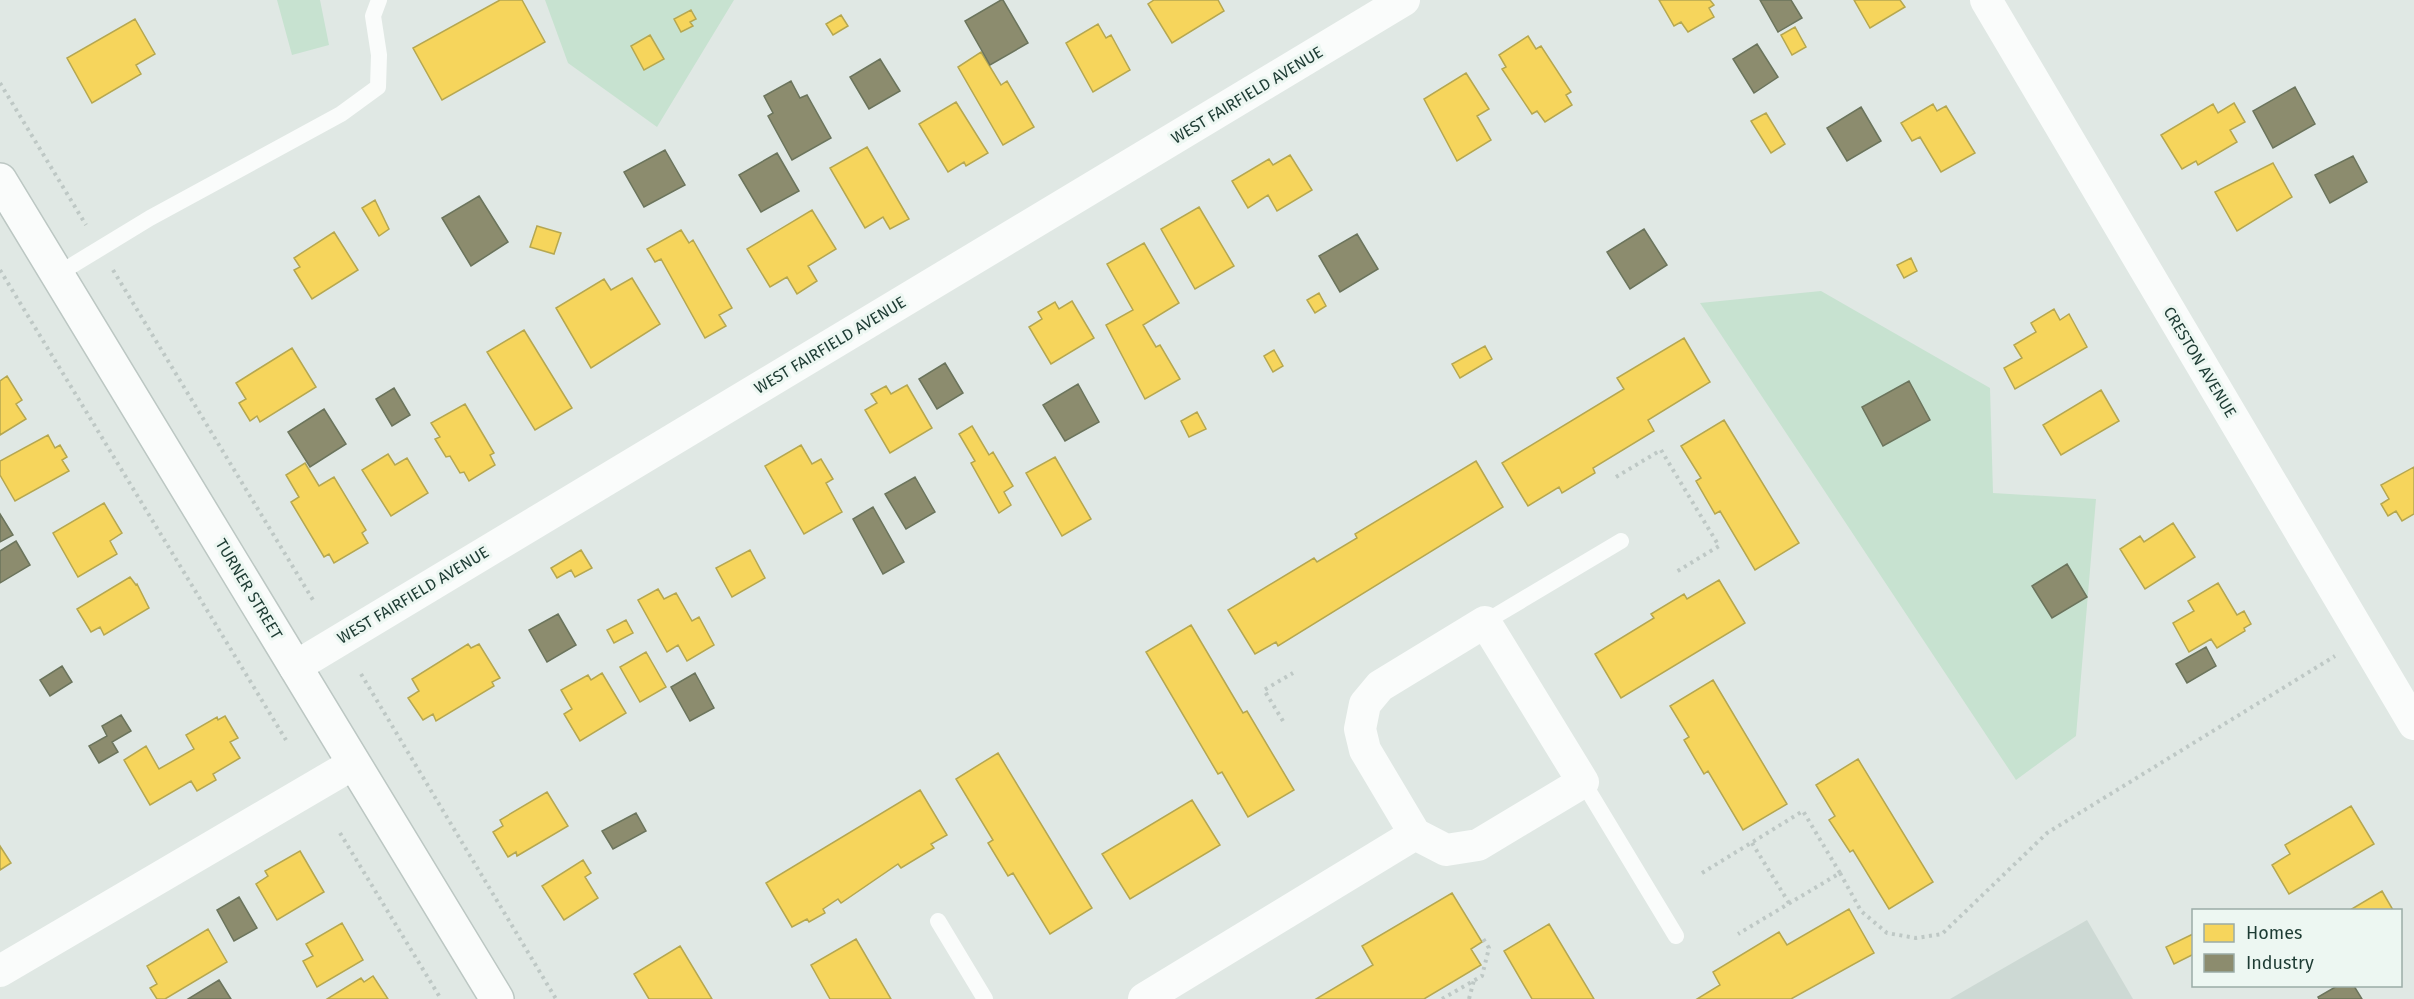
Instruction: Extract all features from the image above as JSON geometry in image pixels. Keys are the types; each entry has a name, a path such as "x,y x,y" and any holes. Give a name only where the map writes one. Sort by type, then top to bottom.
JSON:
{"street":[{"name":"WEST FAIRFIELD AVENUE","path":"296,667 1404,0"},
{"name":"CRESTON AVENUE","path":"1986,0 2414,724"},
{"name":"TURNER STREET","path":"4,197 58,274 497,999"},
{"path":"1485,622 1583,782 1478,845 1446,850 1415,834 1365,750 1360,729 1365,704 1380,686 1485,622"},
{"path":"0,971 353,764"},
{"path":"1144,999 1415,834"}],"lane":[{"path":"58,274 341,114 378,87 379,55 373,16 379,0"},
{"path":"1485,622 1621,541"},
{"path":"1583,782 1676,936"},
{"path":"938,921 985,999"}],"path":[{"path":"0,83 313,600"},
{"path":"0,270 286,740"},
{"path":"1616,477 1661,450 1719,546 1676,572"},
{"path":"1702,873 1803,811 1861,911 1887,933 1916,938 1942,934 2047,833 2364,639"},
{"path":"1283,721 1264,690 1293,673"},
{"path":"361,674 556,999"},
{"path":"340,833 441,999"},
{"path":"1752,843 1789,904"},
{"path":"1738,934 1840,873"},
{"path":"1442,999 1482,976 1489,948 1482,937"},
{"path":"1469,999 1474,980"}],"shaded area":[{"path":"2087,920 2133,999 1950,999"}],"green space":[{"path":"277,0 320,0 329,45 292,55"},
{"path":"545,0 734,0 657,127 568,63"},
{"path":"1821,291 1990,388 1993,493 2096,499 2076,736 2016,780 1700,303"}],"building: Homes":[{"path":"500,0 522,0 545,42 442,100 413,48"},
{"path":"1154,0 1218,0 1224,11 1172,43 1148,4"},
{"path":"1659,0 1710,0 1714,5 1709,8 1714,17 1688,32 1681,22 1674,26"},
{"path":"1854,0 1900,0 1905,7 1870,28"},
{"path":"691,10 696,19 690,22 693,26 681,32 674,19"},
{"path":"841,15 848,26 833,35 826,24"},
{"path":"135,19 155,54 136,65 141,74 92,103 67,58"},
{"path":"1098,24 1106,38 1111,35 1130,70 1093,92 1066,43"},
{"path":"1795,27 1806,47 1792,55 1781,35"},
{"path":"650,35 664,59 644,70 631,46"},
{"path":"1528,36 1536,49 1541,46 1571,92 1566,95 1572,105 1545,122 1537,111 1532,114 1502,69 1506,67 1499,55"},
{"path":"981,52 1001,85 1007,81 1034,127 1003,145 958,67"},
{"path":"1466,73 1489,109 1477,116 1491,140 1457,161 1424,99"},
{"path":"956,102 988,153 966,166 964,162 948,172 919,124"},
{"path":"2234,103 2245,122 2230,130 2237,142 2198,165 2196,161 2182,169 2161,135 2213,104 2218,113"},
{"path":"1933,104 1937,111 1946,106 1975,153 1941,172 1920,137 1912,141 1901,123"},
{"path":"1766,113 1785,144 1771,153 1751,121"},
{"path":"867,147 909,219 890,229 883,217 865,228 830,168"},
{"path":"1290,155 1312,190 1277,211 1268,195 1248,208 1232,181 1269,159 1273,165"},
{"path":"2273,163 2292,197 2237,231 2215,192"},
{"path":"375,200 389,229 379,236 362,208"},
{"path":"1199,207 1234,266 1195,289 1161,229"},
{"path":"812,210 836,249 808,266 817,281 797,294 787,277 770,287 747,249"},
{"path":"537,226 561,233 554,254 530,247"},
{"path":"681,230 689,243 693,240 732,308 719,315 726,326 705,338 661,259 655,262 647,249"},
{"path":"334,232 358,270 312,299 294,270 300,267 294,258"},
{"path":"1144,243 1179,303 1143,325 1156,347 1160,345 1180,379 1145,399 1106,325 1133,310 1107,264"},
{"path":"1911,258 1917,271 1904,278 1897,265"},
{"path":"632,278 660,324 591,368 556,308 604,279 611,290"},
{"path":"1319,293 1326,306 1315,313 1307,300"},
{"path":"1072,301 1094,338 1051,364 1029,327 1042,319 1038,312 1055,302 1059,309"},
{"path":"2054,309 2060,320 2069,314 2087,347 2015,389 2004,368 2022,358 2014,345 2036,332 2031,323"},
{"path":"524,330 572,408 535,430 487,352"},
{"path":"1684,338 1710,382 1648,420 1654,431 1593,468 1595,473 1562,493 1559,487 1528,506 1502,463 1624,389 1617,378"},
{"path":"1485,346 1492,359 1460,378 1452,364"},
{"path":"292,348 316,387 260,422 257,416 250,421 239,403 246,399 236,383"},
{"path":"1274,350 1283,366 1273,372 1264,356"},
{"path":"7,376 22,400 16,404 26,419 0,435 0,381"},
{"path":"907,385 932,428 890,453 865,410 877,403 871,394 886,386 891,394"},
{"path":"2101,390 2119,421 2061,455 2043,425"},
{"path":"465,404 494,453 490,455 495,465 469,481 464,472 460,473 450,456 446,457 435,439 440,437 431,423"},
{"path":"1197,412 1206,429 1189,437 1181,421"},
{"path":"1724,420 1799,543 1755,570 1720,511 1715,514 1696,481 1701,478 1681,446"},
{"path":"972,426 989,455 993,452 1013,486 1004,492 1011,505 999,513 971,463 975,461 959,434"},
{"path":"48,435 55,448 60,445 67,457 62,460 69,471 15,501 0,475 0,461"},
{"path":"801,445 812,464 821,459 833,479 826,483 842,512 804,534 765,466"},
{"path":"388,454 395,465 407,458 428,493 391,516 362,470"},
{"path":"1055,457 1091,519 1062,536 1026,473"},
{"path":"1476,461 1503,507 1278,646 1276,642 1255,654 1228,610 1314,558 1317,562 1357,538 1355,534"},
{"path":"305,463 319,486 334,477 366,530 362,533 368,543 334,563 329,554 324,557 291,502 299,497 286,475"},
{"path":"2414,467 2414,514 2402,521 2396,511 2388,516 2381,504 2389,499 2381,485"},
{"path":"104,503 122,533 110,541 117,554 78,577 53,533"},
{"path":"2173,523 2195,557 2145,589 2120,549 2140,536 2144,542"},
{"path":"581,550 592,568 575,577 571,570 557,578 551,568"},
{"path":"750,550 765,578 732,597 716,568"},
{"path":"130,577 137,584 149,608 104,635 100,627 91,632 77,609"},
{"path":"1719,580 1745,623 1621,698 1595,654 1654,618 1651,614 1684,594 1687,599"},
{"path":"2218,583 2237,615 2244,611 2251,624 2244,628 2245,631 2217,648 2211,639 2189,652 2173,623 2194,611 2188,601"},
{"path":"658,589 664,599 676,593 692,621 699,617 714,645 687,661 678,645 667,652 638,600"},
{"path":"626,620 633,633 614,643 607,630"},
{"path":"1191,625 1243,713 1247,711 1294,790 1248,817 1222,772 1218,774 1146,652"},
{"path":"468,644 471,648 479,644 500,678 492,682 494,686 436,721 433,714 423,720 408,698 419,691 412,679"},
{"path":"646,652 666,687 640,702 620,667"},
{"path":"602,673 626,713 580,741 564,714 572,709 561,690 588,675 591,680"},
{"path":"1713,680 1787,804 1743,830 1708,771 1704,774 1684,740 1689,737 1670,706"},
{"path":"225,716 238,738 230,742 240,758 213,774 216,780 197,791 191,781 150,805 124,760 146,746 159,769 194,749 186,735 217,717 218,720"},
{"path":"998,753 1092,908 1050,934 1013,873 1008,876 988,843 993,840 956,779"},
{"path":"1858,759 1933,882 1889,909 1853,850 1850,852 1829,820 1835,816 1816,785"},
{"path":"920,790 947,835 931,844 934,848 901,868 898,864 841,903 838,899 823,909 825,913 809,922 807,919 792,927 766,883"},
{"path":"547,792 568,826 517,856 516,852 508,857 493,832 503,826 500,820"},
{"path":"1192,800 1220,845 1130,899 1102,854"},
{"path":"2351,806 2374,844 2289,894 2272,865 2290,854 2285,845"},
{"path":"0,846 11,863 0,870"},
{"path":"300,851 324,892 277,920 256,884 268,876 265,871"},
{"path":"583,860 591,873 585,877 598,898 564,920 542,886"},
{"path":"2382,891 2392,909 2352,909"},
{"path":"1452,893 1482,942 1471,949 1481,965 1424,999 1316,999 1373,965 1362,946"},
{"path":"1849,909 1874,953 1791,999 1697,999 1720,985 1713,972 1779,932 1787,945"},
{"path":"342,923 363,960 317,987 303,961 313,956 306,944"},
{"path":"1549,924 1594,999 1532,999 1504,951"},
{"path":"208,929 227,962 165,999 157,999 150,988 157,984 147,966"},
{"path":"2192,934 2192,955 2174,964 2166,947"},
{"path":"856,939 891,999 830,999 811,965"},
{"path":"680,946 712,999 649,999 634,974"},
{"path":"373,976 388,999 327,999 361,978 364,982"}],"building: Industry":[{"path":"1001,0 1028,43 990,65 965,21"},
{"path":"1760,0 1791,0 1802,18 1778,32"},
{"path":"1757,44 1778,77 1754,93 1733,59"},
{"path":"880,59 900,91 869,109 850,77"},
{"path":"791,81 800,98 807,95 831,138 792,160 768,116 773,113 764,96"},
{"path":"2295,87 2315,124 2273,148 2253,111"},
{"path":"1861,107 1881,141 1847,161 1827,128"},
{"path":"665,150 685,185 644,207 624,172"},
{"path":"777,153 799,191 761,212 739,175"},
{"path":"2353,156 2367,182 2330,203 2315,175"},
{"path":"479,196 508,242 471,266 442,218"},
{"path":"1644,229 1667,265 1630,289 1607,252"},
{"path":"1357,234 1378,269 1340,292 1319,256"},
{"path":"945,363 963,393 937,409 919,379"},
{"path":"1909,381 1930,420 1883,446 1862,407"},
{"path":"1078,384 1099,422 1065,441 1043,405"},
{"path":"394,388 410,415 392,426 376,399"},
{"path":"324,409 346,444 310,467 288,432"},
{"path":"915,477 935,512 906,529 885,494"},
{"path":"873,507 904,562 883,574 853,519"},
{"path":"0,514 13,535 0,542"},
{"path":"16,541 30,565 0,583 0,551"},
{"path":"2067,564 2087,597 2052,618 2032,586"},
{"path":"558,614 576,645 547,662 529,630"},
{"path":"2206,647 2216,666 2187,683 2176,664"},
{"path":"62,666 72,682 50,696 40,680"},
{"path":"695,673 714,708 690,721 671,687"},
{"path":"121,715 131,731 112,742 118,752 99,763 89,746 107,736 102,726"},
{"path":"636,813 646,831 613,849 602,831"},
{"path":"239,897 257,928 234,941 217,910"},
{"path":"219,980 231,999 188,999"},
{"path":"2335,987 2355,987 2362,999 2319,999 2318,997"}]}
